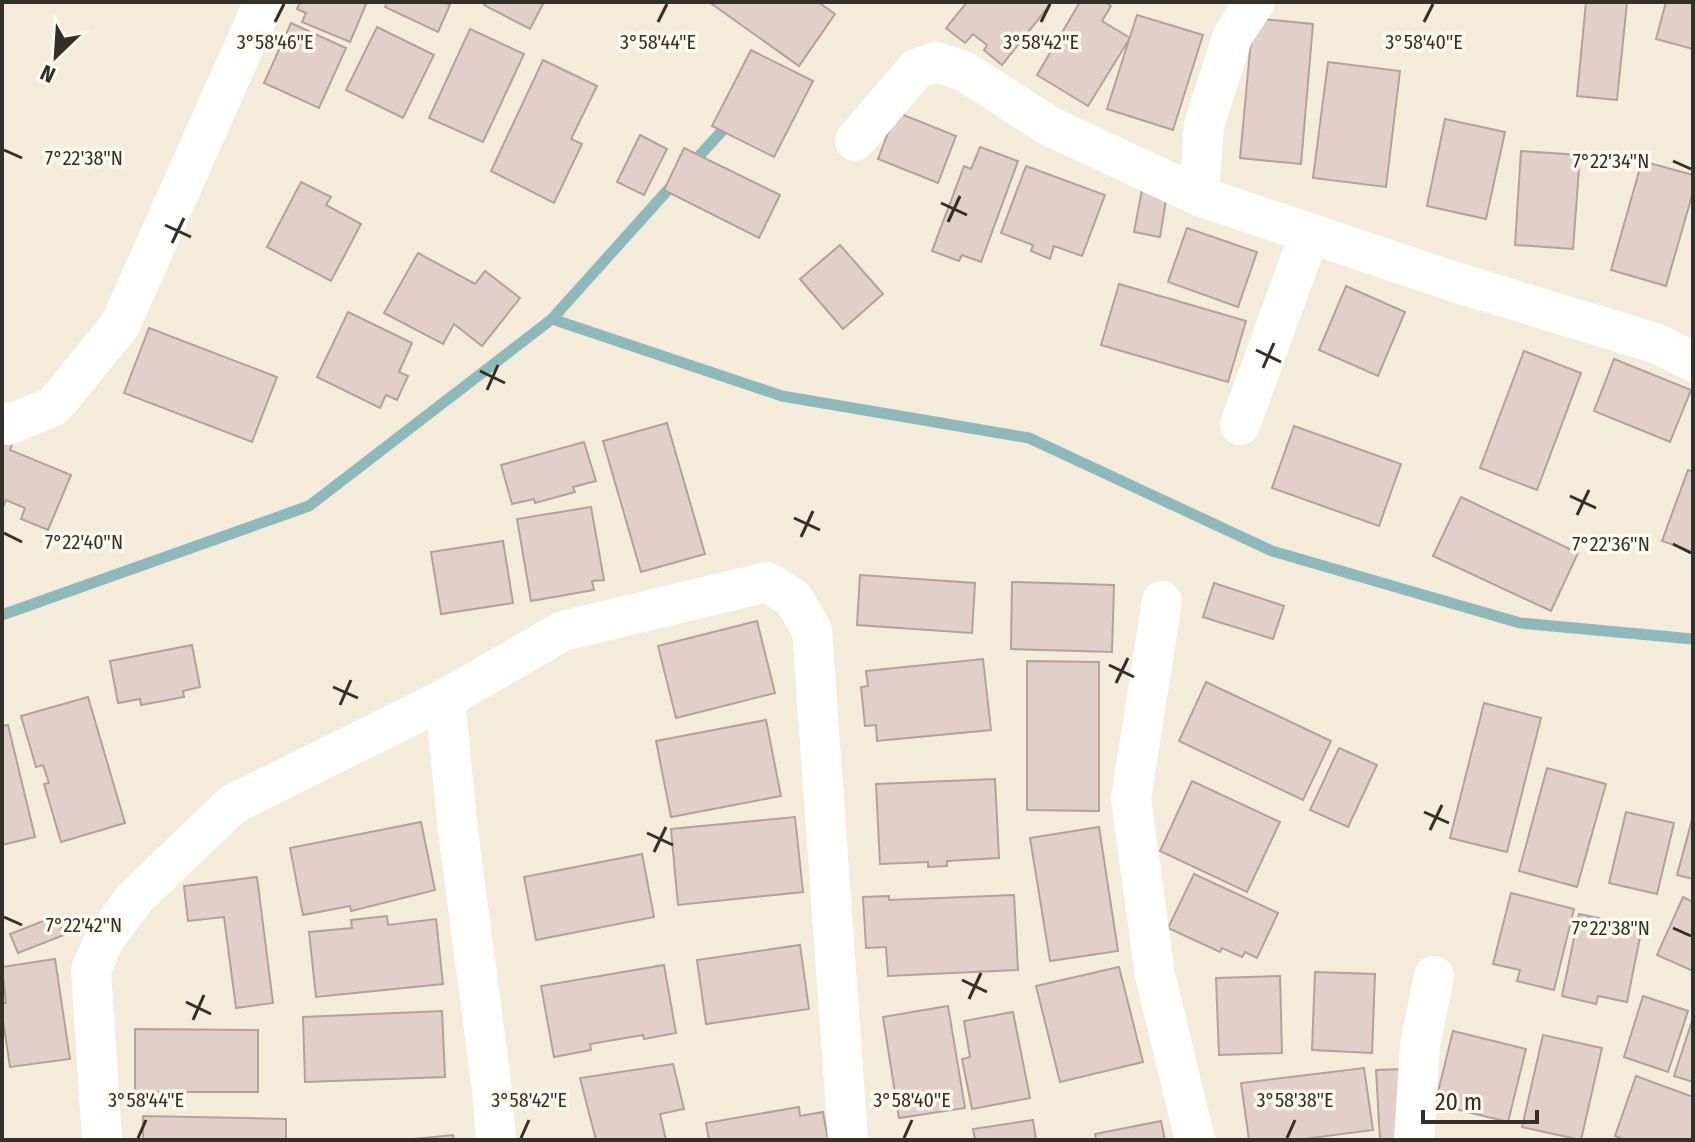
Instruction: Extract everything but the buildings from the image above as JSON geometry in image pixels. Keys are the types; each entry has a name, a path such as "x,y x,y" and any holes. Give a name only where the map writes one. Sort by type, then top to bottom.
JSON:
{"street":[{"path":"2,422 8,425 54,406 120,325 264,2"},
{"path":"1199,196 1204,125 1233,35 1255,2"},
{"path":"855,141 916,69 936,62 964,71 1049,126 1199,196 1455,282 1658,344 1693,362"},
{"path":"1240,425 1310,233"},
{"path":"102,1140 91,970 104,940 134,899 233,804 445,699 563,631 767,582 793,598 812,630 848,1140"},
{"path":"1162,601 1131,799 1155,975 1195,1140"},
{"path":"445,699 496,1140"},
{"path":"1414,1140 1420,1045 1434,976"}],"waterway":[{"path":"690,166 732,120"},
{"path":"2,615 309,506 552,319 675,182"},
{"path":"552,319 782,396 1029,438 1272,551 1520,623 1693,639"}]}
